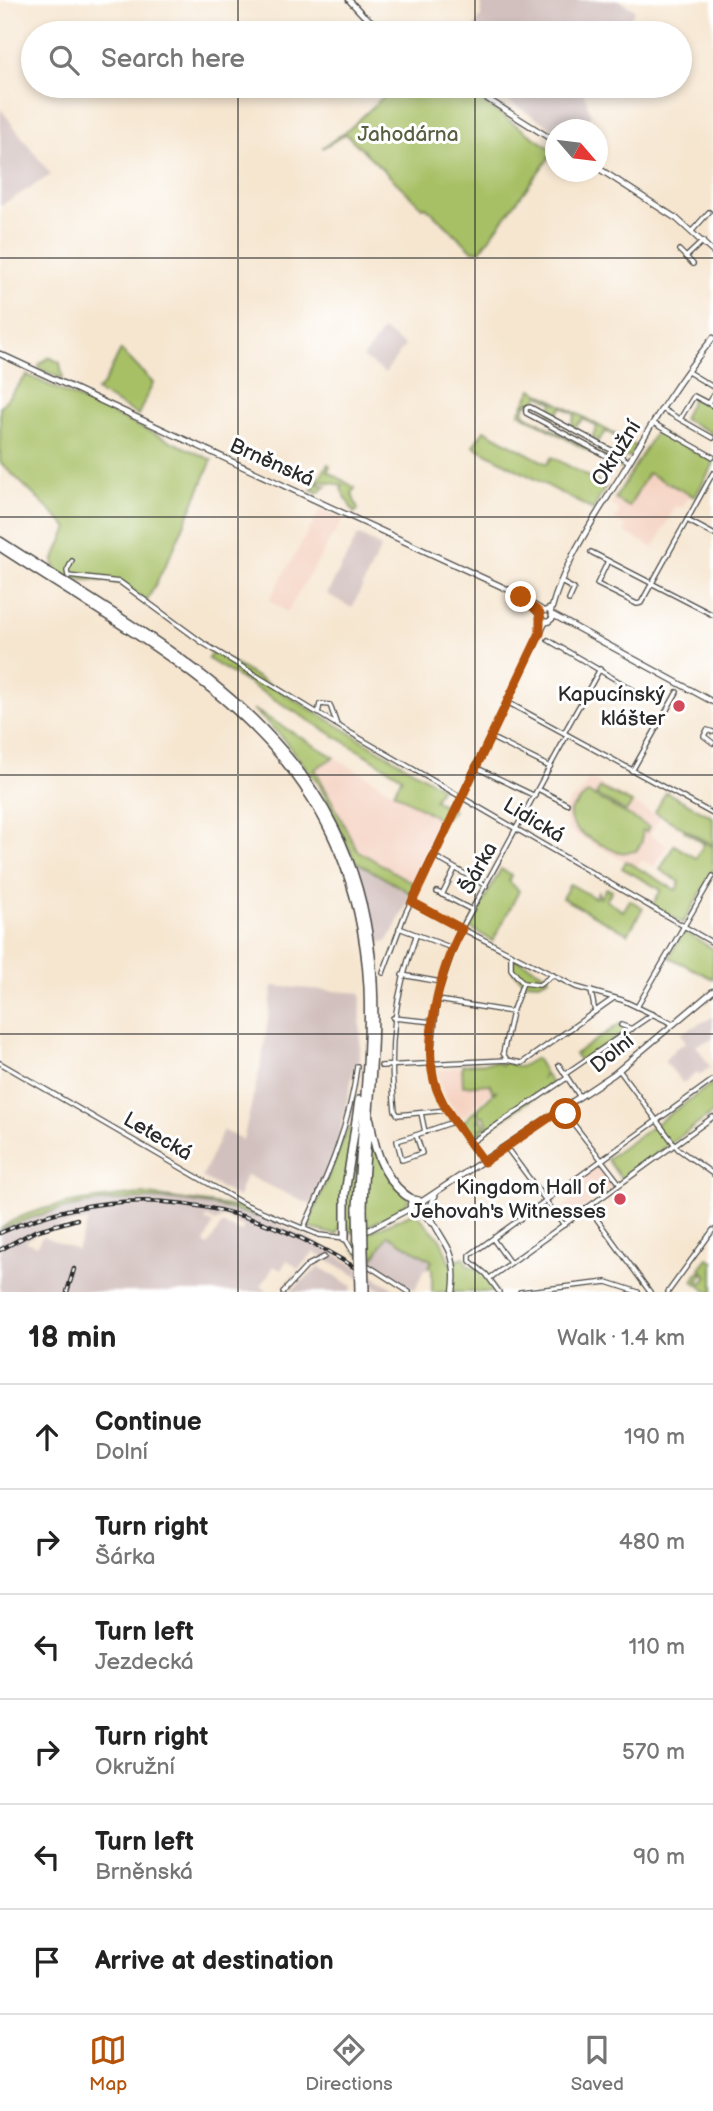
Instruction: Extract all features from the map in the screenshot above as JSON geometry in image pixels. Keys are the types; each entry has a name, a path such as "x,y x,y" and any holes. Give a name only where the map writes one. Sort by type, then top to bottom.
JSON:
{"highway":[{"path":"0,541 209,678 259,721 298,766 341,844 367,926 373,1002 360,1209 365,1292"},
{"path":"0,547 218,692 258,729 294,771 319,811 335,845 358,915 368,990 359,1292"},
{"path":"349,1237 347,1175 365,1072"},
{"path":"369,1099 373,1139 382,1165 397,1186 415,1203"}],"main road":[{"path":"349,0 371,21"},
{"path":"486,98 545,136"},
{"path":"608,175 692,231 713,252"},
{"name":"Okružní","path":"549,616 561,582 629,462 687,372 713,338"},
{"name":"Brněnská","path":"0,354 528,601 549,616 713,702"},
{"name":"Dolní","path":"367,1231 484,1162 619,1070 671,1023 713,991"},
{"path":"440,1190 431,1200 429,1210 453,1261 453,1292"},
{"path":"415,1203 441,1235"}],"street":[{"path":"692,231 709,212"},
{"path":"686,257 703,241"},
{"path":"679,250 694,264"},
{"path":"687,372 713,387"},
{"path":"680,419 693,397 711,404 713,395"},
{"path":"618,454 612,459 526,413 526,408 530,407 575,430 618,454 629,462"},
{"path":"662,409 713,438"},
{"path":"653,423 713,457"},
{"path":"571,437 575,430"},
{"path":"608,561 597,584 637,604 640,603 713,473"},
{"path":"687,520 713,534"},
{"path":"591,552 713,615"},
{"path":"72,561 67,571 70,577 120,582 203,643 318,713"},
{"path":"561,582 574,589 569,600"},
{"name":"Okružní","path":"383,973 399,928 549,616"},
{"path":"548,640 642,695"},
{"name":"Šárka","path":"484,1162 447,1110 437,1090 432,1065 434,1023 441,982 452,948 600,669"},
{"path":"632,771 677,692"},
{"path":"507,702 713,814"},
{"name":"Lidická","path":"337,725 330,704 320,704 318,713 337,725 462,795 713,943"},
{"path":"713,732 708,730 704,736 713,743"},
{"path":"490,737 550,767"},
{"path":"475,767 535,796"},
{"path":"538,789 567,804"},
{"path":"439,859 486,886"},
{"path":"455,869 440,894 472,910"},
{"path":"637,1007 713,876"},
{"path":"412,903 553,975 654,1013 671,1023"},
{"path":"399,928 452,948"},
{"path":"416,936 402,975 393,1018 391,1066 395,1111 398,1115 447,1110"},
{"path":"512,954 511,969 523,984 539,985 553,975"},
{"path":"402,975 441,982"},
{"path":"508,1060 503,1053 512,1012 523,984"},
{"path":"591,991 595,1012"},
{"path":"381,1066 508,1060 524,1062 614,998"},
{"path":"437,1000 512,1012"},
{"name":"Dolní","path":"470,1143 654,1013"},
{"path":"393,1018 434,1023"},
{"path":"621,1025 632,1029"},
{"name":"Letecká","path":"0,1063 242,1203 321,1236 349,1237"},
{"path":"559,1065 580,1097"},
{"path":"303,1228 340,1147 352,1103 357,1066"},
{"path":"619,1070 674,1145 713,1174"},
{"path":"499,1292 490,1278 470,1261 470,1255 713,1080"},
{"path":"562,1109 620,1184"},
{"path":"421,1114 425,1132"},
{"path":"490,1278 713,1116"},
{"path":"416,1135 422,1153 402,1160 397,1142 416,1135 456,1121"},
{"path":"506,1147 564,1224"},
{"path":"589,1208 650,1292"},
{"path":"668,1292 713,1230"},
{"path":"349,1237 353,1252"},
{"path":"493,1239 510,1264"},
{"path":"283,1292 305,1267 324,1257"},
{"path":"367,1265 409,1292"},
{"path":"520,1292 612,1282 638,1292"},
{"path":"569,1286 570,1292"}],"shaded area":[{"path":"482,0 619,0 635,10 628,21 478,21 481,16"},
{"path":"503,98 586,98 591,115 588,119 545,119 545,124"},
{"path":"0,108 51,175 0,206"},
{"path":"383,330 405,346 385,373 363,358"},
{"path":"656,431 713,461 713,465 695,497 690,494 682,508 676,505 654,548 624,532 627,527 615,520 620,510 611,505"},
{"path":"321,509 343,519 287,612 269,600"},
{"path":"358,535 381,547 352,608 327,594"},
{"path":"334,757 444,824 417,890 414,884 357,850 315,768"},
{"path":"589,778 653,814 655,812 661,815 650,835 667,845 654,867 642,860 636,868 568,830 565,808 572,798 577,798"},
{"path":"355,861 412,894 388,941 376,943"},
{"path":"273,986 361,993 360,1059 354,1067 339,1140 311,1205 246,1175 238,1198 202,1177 223,1130 243,1140 262,1059"},
{"path":"713,1017 713,1039 696,1045 710,1067 700,1075 697,1072 683,1083 664,1061 676,1048 686,1043 681,1033"},
{"path":"462,1067 463,1086 492,1084 492,1092 460,1119 441,1089 437,1070"},
{"path":"601,1164 616,1184 565,1220 559,1212 575,1197 568,1187"},
{"path":"152,1198 218,1206 271,1221 310,1239 400,1292 385,1292 314,1252 277,1292 298,1268 287,1260 281,1270 274,1266 261,1286 269,1292 0,1292 0,1230 67,1207 111,1200","holes":["206,1217 216,1222 224,1217 244,1227 241,1232 222,1224 208,1246 204,1243 213,1224 205,1220","88,1221 77,1250 42,1236 37,1246 26,1242 38,1232"]},
{"path":"388,1235 432,1261 427,1270 424,1269 415,1290 371,1264"},
{"path":"319,1267 352,1286 350,1292 290,1292"}],"green space":[{"name":"Jahodárna","path":"382,98 477,98 545,145 545,163 480,251 472,250 426,207 423,208 346,134 322,148 348,130"},
{"path":"121,350 153,383 138,415 96,391 103,385"},
{"path":"49,357 60,363 63,379 40,369 39,365"},
{"path":"27,375 212,460 174,548 146,603 124,585 74,579 58,571 53,562 68,528 0,462 0,407"},
{"path":"532,389 636,446 630,457 625,457 621,454 629,444 622,440 619,451 615,451 619,438 606,431 598,441 592,438 597,426 583,419 574,428 571,426 575,414 562,407 554,417 549,414 553,403 540,395 532,405 527,403 523,411 527,416 609,459 613,464 621,459 624,464 622,469 519,413"},
{"path":"697,397 697,401 713,407 713,434 710,435 710,432 683,419 692,399"},
{"path":"484,430 547,464 552,457 606,486 593,510 473,446"},
{"path":"656,431 713,461 713,465 695,497 648,473 629,507 615,499"},
{"path":"328,464 328,471 355,488 352,494 358,510 354,513 341,489 343,485 320,481 317,484 327,486 316,494 315,489 310,492"},
{"path":"213,651 441,787 434,800 453,810 442,821 394,792 402,777 208,659"},
{"path":"253,709 334,757 315,769 357,850 414,884 412,894 355,861 319,784 279,734"},
{"path":"600,788 632,803 626,812 596,795"},
{"path":"666,792 713,817 713,845 655,812"},
{"path":"588,793 649,827 646,832 642,830 642,842 636,851 619,853 587,837 574,825 570,810"},
{"path":"683,830 713,847 713,873 683,923 652,906 661,890 622,868 626,861 676,890 680,882 660,870 674,845 696,858 704,844"},
{"path":"501,869 511,875 509,881 519,891 493,941 469,927"},
{"path":"570,884 595,898 598,892 600,898 606,888 612,891 606,900 623,911 630,900 643,908 628,934 562,898"},
{"path":"684,931 713,949 713,979 669,957"},
{"path":"515,958 549,978 539,983 524,982 513,971 512,960"},
{"path":"620,1024 625,1032 580,1062 575,1054"},
{"path":"536,1058 545,1073 543,1077 546,1075 553,1085 546,1085 548,1088 517,1109 512,1105 516,1110 489,1128 484,1116 479,1116 477,1121 481,1119 487,1129 480,1128 483,1132 471,1137 462,1123 475,1111 479,1114 477,1110 497,1090 492,1092 491,1084 463,1086 462,1065 496,1062 502,1065 503,1062 520,1067"},
{"path":"713,1083 713,1113 621,1179 607,1159"},
{"path":"348,1128 369,1133 374,1149 409,1199 393,1213 352,1233 346,1224 341,1224 337,1235 309,1228 309,1223"},
{"path":"142,1194 244,1208 257,1217 193,1202 127,1200 63,1209 0,1230 12,1221 46,1208"},
{"path":"415,1212 441,1240 450,1264 464,1257 467,1265 484,1273 496,1292 432,1292 432,1269 429,1267 432,1261 388,1235 370,1264 354,1249 355,1240 363,1235"},
{"path":"708,1258 713,1261 713,1292 708,1292 693,1281 699,1271 703,1274 698,1281 702,1283 707,1276 700,1268"}],"railway":[{"path":"0,1233 46,1216 91,1205 136,1201 181,1204 225,1211 269,1225 312,1243 354,1267"},
{"path":"0,1250 35,1231 77,1219"},
{"path":"67,1292 74,1269"}],"place":[{"name":"Kapucínský klášter","path":"679,706"},
{"name":"Kingdom Hall of Jehovah's Witnesses","path":"620,1199"}],"route":[{"path":"521,597 540,613 540,633 412,902 462,929 452,948 438,993 431,1055 432,1071 439,1096 447,1110 484,1162 562,1109 566,1114"}]}
